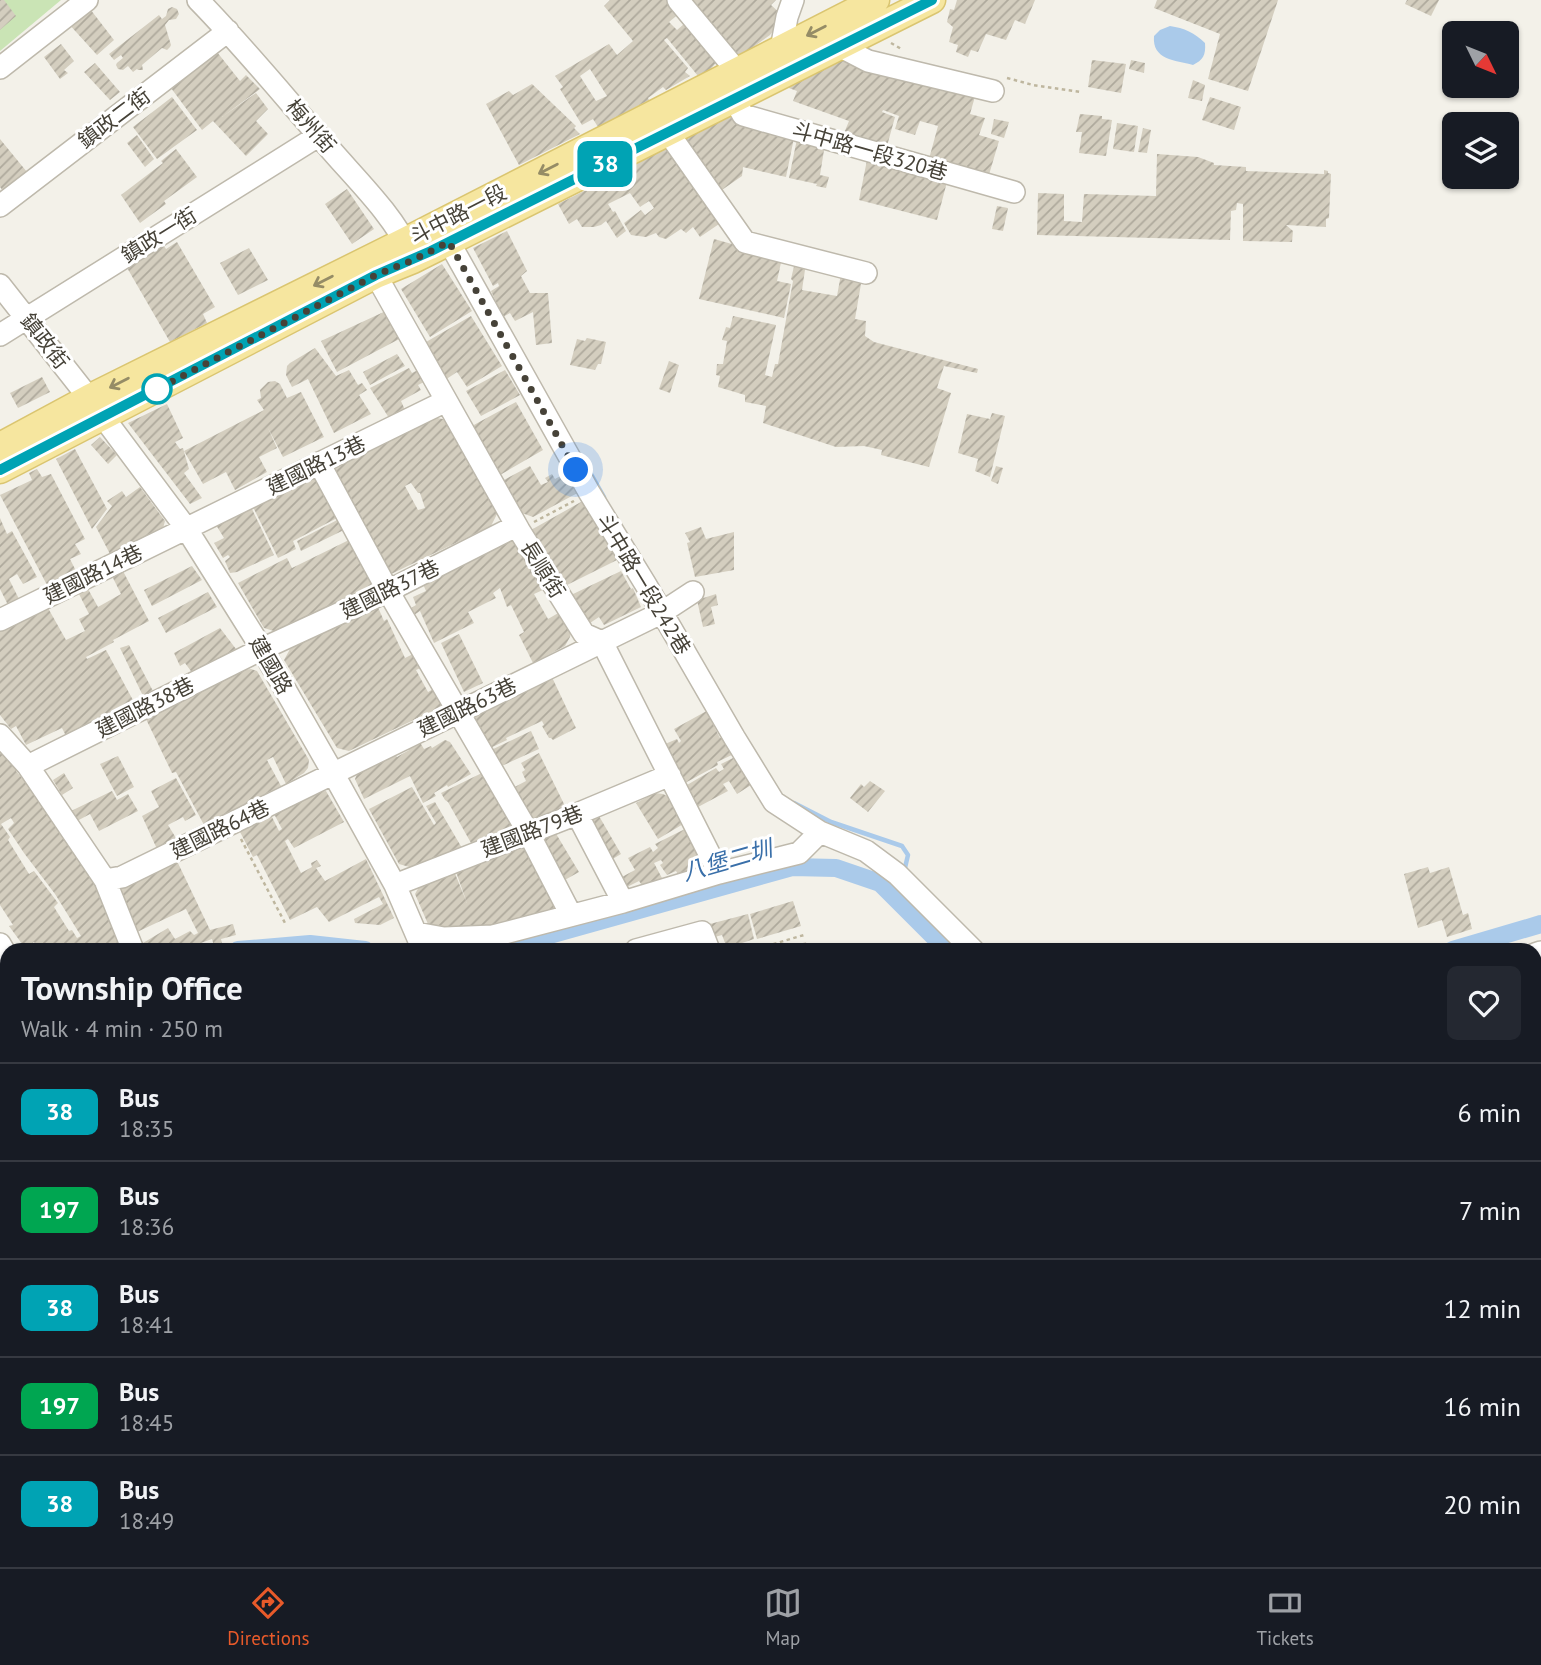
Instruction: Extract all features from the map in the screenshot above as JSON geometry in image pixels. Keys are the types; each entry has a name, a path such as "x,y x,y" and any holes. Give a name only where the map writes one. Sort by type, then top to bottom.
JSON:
{"main road":[{"name":"斗中路一段","path":"0,446 96,408 508,201 661,123 737,71 876,0"},
{"name":"斗中路一段","path":"661,123 734,99 932,0"},
{"name":"斗中路一段","path":"409,251 449,242 508,201"},
{"name":"斗中路一段","path":"0,470 96,408"}],"street":[{"path":"0,68 87,0"},
{"name":"梅州街","path":"198,0 376,202 409,251"},
{"path":"678,0 737,71 734,99"},
{"path":"781,49 793,0"},
{"name":"鎮政二街","path":"0,206 228,31"},
{"path":"839,46 868,61 993,91"},
{"name":"斗中路一段320巷","path":"734,99 743,115 1014,192"},
{"path":"661,123 745,242 866,272"},
{"name":"鎮政一街","path":"0,335 318,136"},
{"name":"斗中路一段242巷","path":"449,242 589,492 774,802 820,832 866,851 897,874 966,943"},
{"name":"長順街","path":"372,267 518,528 584,634 601,642 719,873"},
{"name":"鎮政街","path":"0,285 96,408"},
{"name":"建國路13巷","path":"187,528 446,401"},
{"name":"建國路","path":"96,408 187,528 262,649 395,885 420,941"},
{"path":"319,463 388,591 528,832 571,915"},
{"name":"建國路14巷","path":"0,620 187,528"},
{"name":"建國路37巷","path":"262,649 518,528"},
{"name":"建國路63巷","path":"333,773 662,613 693,592"},
{"name":"建國路38巷","path":"28,766 262,649"},
{"path":"0,735 28,766 105,880 131,943"},
{"name":"建國路64巷","path":"105,880 121,877 333,773"},
{"name":"建國路79巷","path":"395,885 670,775"},
{"path":"577,814 623,902"},
{"path":"420,941 493,936 623,902 719,873 799,853 820,832"},
{"path":"662,943 702,932 706,943"}],"path":[{"path":"518,528 589,492"},
{"path":"232,822 285,923"},
{"path":"777,943 804,935"}],"green space":[{"path":"0,0 61,0 0,51"}],"water":[{"path":"1170,26 1189,32 1205,43 1203,57 1199,61 1193,65 1172,60 1157,50 1154,36"}],"building":[{"path":"0,0 4,0 16,16 0,30"},
{"path":"610,0 674,0 683,10 669,22 677,30 684,24 722,56 708,72 698,76 667,38 664,40 688,68 685,72 690,76 666,90 663,87 648,98 649,100 598,127 593,119 582,125 555,76 609,44 617,55 633,41 604,6","holes":["590,69 607,96 596,101 580,76"]},
{"path":"683,0 776,0 771,5 781,14 780,22 770,35 735,59"},
{"path":"957,0 1035,0 1025,24 1015,20 1006,40 986,34 978,52 971,50 968,57 956,52 958,45 949,42 953,27 947,22 950,9 954,10"},
{"path":"1157,0 1278,0 1248,91 1208,79 1220,34 1154,8"},
{"path":"1407,0 1439,0 1431,16 1405,4"},
{"path":"87,5 114,40 97,55 67,22"},
{"path":"172,7 177,9 179,14 165,25 170,47 167,50 162,48 142,65 143,70 137,69 133,72 128,66 123,70 118,69 116,65 123,58 121,55 114,60 109,54 159,15 162,19"},
{"path":"61,44 74,61 64,70 68,73 60,79 44,57"},
{"path":"217,52 240,81 246,75 260,89 222,117 256,93 268,109 256,121 268,134 246,156 213,121 202,130 171,88"},
{"path":"838,57 976,93 970,114 985,118 979,135 999,141 988,178 929,159 938,126 920,121 915,135 895,129 899,116 883,110 882,112 895,117 887,146 842,138 849,121 793,101 797,91 786,87"},
{"path":"1092,60 1126,64 1121,93 1088,87"},
{"path":"1131,60 1145,63 1144,73 1129,69"},
{"path":"95,63 120,92 110,100 84,72"},
{"path":"1193,80 1205,85 1202,101 1188,98"},
{"path":"532,84 576,126 574,128 580,134 519,165 486,104 509,91 513,95"},
{"path":"172,97 197,130 157,159 133,127"},
{"path":"1210,97 1241,107 1234,130 1202,120"},
{"path":"1080,114 1112,120 1106,156 1079,153 1082,132 1076,132"},
{"path":"728,116 795,133 786,177 743,167 742,176 719,192 681,141"},
{"path":"994,119 1009,122 1004,138 991,134"},
{"path":"1117,123 1138,126 1134,152 1113,149"},
{"path":"1143,128 1151,130 1147,153 1138,152"},
{"path":"137,135 154,159 145,167 127,143"},
{"path":"0,139 27,172 4,192 0,187"},
{"path":"797,139 825,144 820,175 829,177 826,188 789,178"},
{"path":"665,145 722,222 700,237 693,227 686,233 681,229 666,239 656,233 646,237 631,235 624,223 641,210 645,215 654,208 649,201 640,207 630,193 608,204 626,231 617,238 606,221 594,227 582,227 577,219 569,224 558,204 618,174 615,171"},
{"path":"176,149 197,177 140,223 121,195 163,163 161,161"},
{"path":"1157,154 1198,157 1214,165 1246,167 1246,171 1324,174 1324,170 1328,171 1331,174 1329,218 1326,219 1326,227 1286,225 1293,231 1292,242 1243,241 1243,204 1237,203 1236,210 1231,211 1230,240 1037,235 1038,193 1064,194 1064,221 1082,222 1084,194 1156,196"},
{"path":"868,155 948,178 937,220 859,200"},
{"path":"347,189 374,229 352,244 325,204"},
{"path":"997,206 1008,208 1003,231 992,229"},
{"path":"507,231 527,271 521,276 530,293 548,293 552,343 536,345 533,312 515,321 510,313 503,317 491,291 499,286 498,283 493,286 473,248"},
{"path":"714,239 782,258 777,281 791,284 784,318 699,299"},
{"path":"177,242 215,307 203,314 207,323 170,342 126,266 162,243 166,249"},
{"path":"249,248 268,280 238,295 220,263"},
{"path":"795,262 806,263 802,290 837,296 841,274 862,278 855,319 866,321 865,336 874,342 978,369 977,373 944,366 937,388 951,393 929,467 881,455 882,450 864,446 836,447 763,423 766,406 745,402 745,395 718,387 720,376 716,375 717,364 723,364 727,341 722,340 726,327 730,328 733,316 776,325 765,375 772,377 775,364 778,364"},
{"path":"442,264 472,311 430,337 401,289"},
{"path":"388,310 403,337 337,372 321,341"},
{"path":"471,316 502,366 467,387 457,372 445,380 426,342"},
{"path":"587,338 606,342 601,364 598,364 595,370 570,365 577,339 585,341"},
{"path":"315,348 336,376 349,370 358,385 362,383 367,390 359,395 371,414 334,433 308,379 292,387 286,375 290,363"},
{"path":"397,354 405,366 370,385 363,372"},
{"path":"669,361 679,365 670,393 659,389"},
{"path":"409,368 412,373 420,369 428,380 418,385 421,390 401,401 405,410 389,418 370,388"},
{"path":"505,370 520,395 481,416 466,391"},
{"path":"42,377 50,392 18,408 10,393"},
{"path":"275,381 280,384 287,398 301,392 324,437 283,457 268,428 277,448 259,457 267,472 235,490 226,472 203,484 184,451 264,410 257,400 261,398 260,390 268,382"},
{"path":"516,402 543,450 500,475 472,426"},
{"path":"167,404 183,438 175,442 180,449 183,448 189,469 184,473 202,498 190,504 128,423"},
{"path":"992,413 1005,416 990,477 975,471 978,459 958,453 967,414 990,419"},
{"path":"433,417 447,420 497,514 491,526 387,576 328,469","holes":["411,483 425,508 418,510 405,486"]},
{"path":"100,437 117,455 108,464 91,445"},
{"path":"75,449 107,509 92,529 56,459"},
{"path":"530,466 541,485 548,482 545,478 552,474 555,479 569,471 583,490 533,517 519,512 502,481"},
{"path":"996,466 1003,468 998,484 991,481"},
{"path":"37,469 42,477 51,474 85,539 75,544 81,554 70,559 76,571 48,587 0,495 32,480 29,473"},
{"path":"314,476 328,504 331,503 339,517 293,541 296,549 278,558 253,507"},
{"path":"140,487 165,521 162,532 111,556 96,527 112,506 107,501 122,491 126,497"},
{"path":"588,498 619,559 565,586 531,530"},
{"path":"251,507 274,555 230,573 225,561 230,557 228,555 223,558 214,543 224,538 216,525"},
{"path":"0,518 7,534 12,531 37,577 23,584 17,574 9,579 20,601 9,607 0,589"},
{"path":"341,518 346,529 301,551 297,541"},
{"path":"701,527 706,539 734,532 734,570 695,577 687,543 690,542 685,533"},
{"path":"351,539 376,584 277,632 264,628 238,583 287,558 292,568"},
{"path":"508,541 517,542 545,589 534,594 548,619 560,612 571,632 565,646 533,663 519,635 524,632 511,605 507,607 500,588 493,593 496,598 468,612 474,623 434,643 420,611 411,617 408,610 416,605 413,597 426,591 422,582"},
{"path":"192,566 202,580 152,606 144,590"},
{"path":"123,571 149,621 86,657 87,659 106,650 134,702 66,736 62,728 26,745 16,726 11,729 0,715 0,632 48,608 66,640 85,631 79,619 89,614 79,594 88,589 98,607 121,594 112,576"},
{"path":"621,571 631,589 633,588 641,607 604,625 599,617 587,625 571,595"},
{"path":"208,592 217,607 166,633 158,618"},
{"path":"716,594 718,605 711,607 715,624 703,627 697,600"},
{"path":"377,605 384,621 387,619 405,658 417,652 425,666 416,670 428,692 437,687 447,704 349,751 337,748 284,660 290,649"},
{"path":"220,628 236,649 231,656 193,674 185,663 180,666 174,653"},
{"path":"459,634 483,683 464,692 441,643"},
{"path":"129,645 153,691 143,696 120,648"},
{"path":"243,670 257,671 309,760 308,768 286,784 273,757 267,760 281,786 204,825 176,772 172,773 145,717"},
{"path":"550,673 576,728 553,740 542,726 542,721 486,750 468,713"},
{"path":"712,708 717,717 711,720 720,738 725,736 734,754 685,783 665,744 677,739 679,743 681,741 674,729"},
{"path":"531,731 539,749 495,769 487,752"},
{"path":"418,739 424,749 431,746 432,748 445,740 450,742 471,774 448,787 447,785 434,793 436,796 423,803 410,776 364,799 355,779 359,769 393,752 397,757 409,750 406,745"},
{"path":"0,749 19,768 16,771 47,807 91,873 126,943 21,943 9,926 13,925 0,905","holes":["11,818 14,823 8,829 55,894 81,936 77,938 72,930 69,931 54,907 58,903 34,871 29,874 8,840 10,837 1,824"]},
{"path":"539,753 566,808 529,823 509,790 526,781 521,763"},
{"path":"118,756 134,787 117,796 100,764"},
{"path":"735,757 751,785 737,794 729,781 723,784 728,791 698,807 687,785 716,768 719,772 724,769 721,764"},
{"path":"486,771 515,828 475,844 471,843 441,793"},
{"path":"64,773 73,788 62,795 53,780"},
{"path":"176,778 196,815 185,821 183,817 168,825 176,838 157,849 142,816 159,807 151,791"},
{"path":"870,781 885,791 868,812 850,798 861,784 864,787"},
{"path":"412,787 434,825 436,823 426,806 435,802 462,848 413,868 399,864 369,809"},
{"path":"112,791 117,800 128,794 138,811 99,831 90,814 77,821 71,811"},
{"path":"326,791 344,822 294,848 288,839 285,841 301,873 312,867 311,863 317,860 321,866 316,868 325,881 366,859 394,918 380,925 355,923 354,919 383,904 379,897 329,922 317,907 290,920 257,855 253,857 238,828 270,813 279,831 282,829 273,812 317,792"},
{"path":"655,793 671,798 685,823 658,839 636,803"},
{"path":"599,816 621,854 611,860 589,821"},
{"path":"687,828 706,865 704,873 681,880 676,871 667,875 660,865 663,863 661,860 654,863 662,882 644,888 639,881 625,888 620,878 635,870 628,858 650,847 653,852 658,848 655,844"},
{"path":"555,832 579,872 563,881 537,838"},
{"path":"527,843 538,874 545,870 559,908 520,924 479,933 431,931 415,894 420,885 454,871 467,903 456,872"},
{"path":"177,861 210,930 233,924 236,935 221,939 222,943 213,943 212,939 201,943 143,943 168,928 175,939 190,931 194,935 198,933 186,909 137,932 115,887 125,888"},
{"path":"1428,867 1430,873 1449,867 1463,915 1468,913 1472,929 1447,937 1442,920 1418,928 1404,874"},
{"path":"793,901 801,926 757,939 750,914"},
{"path":"748,914 754,939 742,943 725,943 722,935 711,938 706,925"}],"waterway":[{"path":"591,474 604,497"},
{"path":"794,803 831,822 902,846 908,855 904,872"},
{"name":"八堡二圳","path":"521,943 792,867 836,868 880,883 940,943"},
{"path":"898,901 901,888"},
{"path":"1477,943 1541,924"}],"bus line":[{"name":"38","path":"0,470 376,275 413,260 932,0"}],"route":[{"path":"157,389 148,394 376,275 449,242 576,470"}]}
